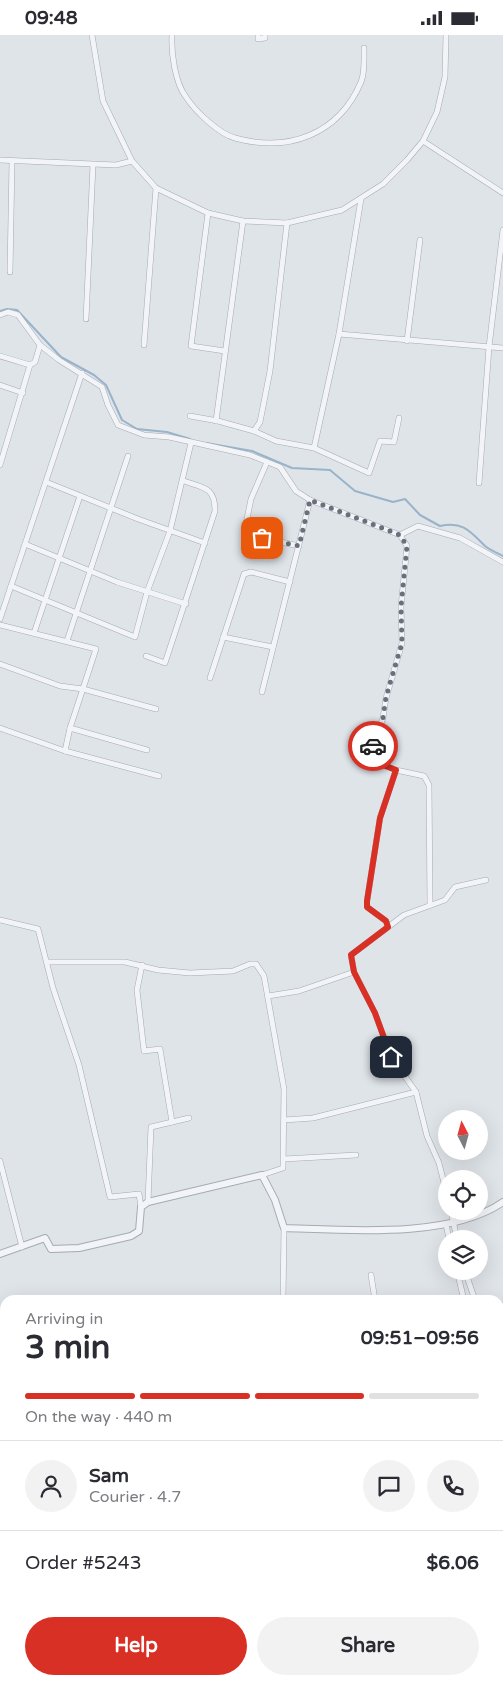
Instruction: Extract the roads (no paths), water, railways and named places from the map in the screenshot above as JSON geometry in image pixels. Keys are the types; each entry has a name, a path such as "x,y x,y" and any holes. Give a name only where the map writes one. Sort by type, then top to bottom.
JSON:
{"street":[{"path":"92,35 103,101 132,161 156,189 208,213 242,221 287,223 342,210 361,199 383,184 423,141 437,112 445,77 446,35"},
{"path":"172,35 172,60 184,96 206,120 234,138 272,143 309,138 345,111 362,80 364,48"},
{"path":"258,35 258,39 265,38 265,35"},
{"path":"423,141 503,193"},
{"path":"0,160 93,165 116,165 132,161"},
{"path":"10,272 12,162"},
{"path":"86,319 93,165"},
{"path":"144,345 156,189"},
{"path":"314,448 339,334 361,199"},
{"path":"208,213 191,346 225,351"},
{"path":"216,421 242,221"},
{"path":"254,431 260,422 270,371 287,223"},
{"path":"480,483 489,347 503,230"},
{"path":"407,341 420,240"},
{"path":"0,315 8,312 18,315 40,345 58,360 102,387 118,425 144,435 170,437 250,455 280,467 296,491 310,500 400,535 407,546 401,607 402,643 386,697 383,718 368,759 396,770 424,777 429,785 430,905"},
{"path":"339,334 503,348"},
{"path":"0,465 30,365 35,362 40,345"},
{"path":"0,356 30,365"},
{"path":"0,619 82,373"},
{"path":"0,385 23,393"},
{"path":"190,416 254,431 276,441 314,448 369,473 380,441 394,442 399,418"},
{"path":"11,586 135,637 147,592 170,531 184,481 191,443"},
{"path":"67,641 128,456"},
{"path":"267,462 251,499 244,534 299,546"},
{"path":"146,656 165,663 186,604 215,511 215,498 209,491 184,481"},
{"path":"46,482 111,509 205,543"},
{"path":"34,633 80,496"},
{"path":"262,692 310,500"},
{"path":"400,535 408,529 418,526 460,538 503,562"},
{"path":"25,544 59,559 147,592 186,604"},
{"path":"210,678 244,574 251,572 290,582"},
{"path":"0,625 96,649 70,728 65,751"},
{"path":"223,637 273,647"},
{"path":"0,664 60,686 83,689 156,709"},
{"path":"0,728 65,751 159,776"},
{"path":"70,728 147,750"},
{"path":"388,927 386,921 367,907 367,901 380,818 396,770"},
{"path":"442,1170 427,1136 416,1092 391,1057 375,1013 354,972 351,955 404,915 445,900 455,887 486,879"},
{"path":"0,920 38,929 79,1065 110,1197 139,1194 141,1207 139,1231 132,1236 79,1248 51,1249 45,1238 0,1255"},
{"path":"47,962 125,962 142,965 158,971 206,973 233,971 250,964 256,964 264,977 284,1089 284,1169 148,1202 141,1207"},
{"path":"142,965 137,990 144,1051 160,1049 172,1122"},
{"path":"268,996 299,991 354,972"},
{"path":"284,1120 313,1118 416,1092"},
{"path":"148,1202 151,1127 189,1118"},
{"path":"284,1159 356,1155"},
{"path":"0,1161 22,1247"},
{"path":"262,1175 275,1200 284,1228 283,1295"},
{"path":"284,1228 367,1230 450,1223 489,1212 503,1202"},
{"path":"450,1220 450,1230"},
{"path":"450,1223 453,1230"},
{"path":"371,1275 374,1295"},
{"path":"459,1280 463,1295"},
{"path":"468,1280 473,1295"}],"waterway":[{"path":"0,311 7,309 17,310 61,357 94,375 106,385 122,420 137,429 167,432 190,439"},
{"path":"206,443 252,451 292,468 330,470 355,491 393,502 405,499 420,515 440,526 460,526 487,547 503,556"}]}
